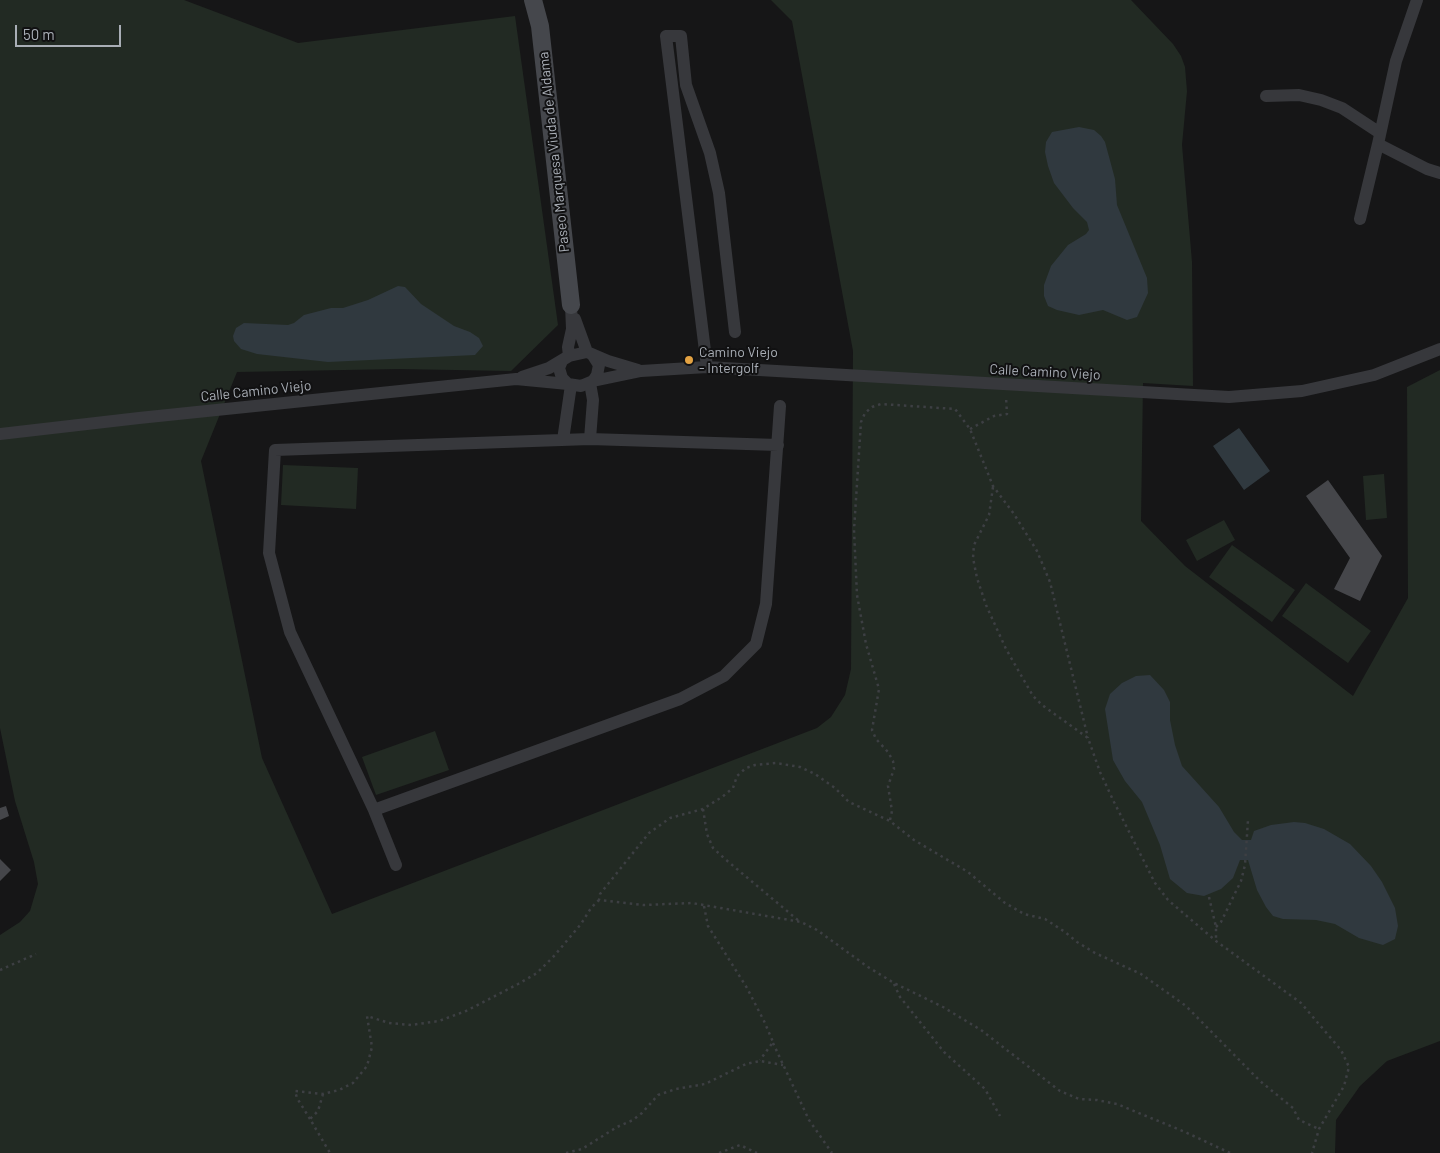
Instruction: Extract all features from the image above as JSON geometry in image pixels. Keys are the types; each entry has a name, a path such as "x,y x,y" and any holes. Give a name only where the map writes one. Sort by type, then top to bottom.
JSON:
{"street":[{"name":"Paseo Marquesa Viuda de Aldama","path":"533,0 540,26 570,305 572,329 565,359"},
{"path":"1360,219 1396,60 1417,0"},
{"path":"707,367 666,36 681,36 686,85 710,153 719,193 735,332"},
{"path":"1266,96 1299,95 1321,100 1342,108 1379,138 1427,169 1440,173"},
{"name":"Paseo Marquesa Viuda de Aldama","path":"570,305 589,353"},
{"name":"Calle Camino Viejo","path":"591,382 641,371 707,367 1229,398 1302,391 1374,375 1440,349"},
{"path":"589,353 597,360 599,369 597,376 591,382 581,386 570,385 562,378 559,368 565,359 589,353"},
{"name":"Calle Camino Viejo","path":"589,353 641,371"},
{"name":"Calle Camino Viejo","path":"516,379 548,368 565,359"},
{"name":"Calle Camino Viejo","path":"0,434 516,379 570,385"},
{"path":"590,439 593,400 591,382"},
{"path":"563,440 570,385"},
{"path":"374,810 680,699 724,676 756,644 766,604 780,406"},
{"path":"396,865 374,810 290,632 269,553 275,450 590,439 778,445"}],"path":[{"path":"970,429 994,416 1007,414 1006,384"},
{"path":"890,821 892,811 888,786 894,769 894,761 876,739 872,730 879,689 866,644 857,595 854,530 862,422 865,413 872,407 881,404 946,407 955,409 970,429 993,486 1028,536 1050,582 1088,738 1100,772 1156,882 1168,900 1216,941 1301,1003 1341,1050 1349,1066 1344,1086 1319,1129 1312,1153"},
{"path":"993,486 989,515 974,545 973,558 986,606 1006,649 1033,696 1042,705 1088,738"},
{"path":"330,1153 297,1098 295,1091 323,1094 339,1090 354,1083 367,1066 372,1047 367,1016 389,1023 411,1025 439,1021 466,1011 537,973 581,924 590,908 599,900 600,894 649,833 670,818 703,809 722,797 733,788 738,776 746,768 755,764 776,763 800,767 815,774 835,788 849,802 890,821 914,840 968,872 1005,903 1024,914 1045,919 1095,953 1141,974 1186,1006 1260,1081 1293,1108 1299,1120 1319,1129"},
{"path":"703,809 707,834 713,848 725,860 801,922 817,930 868,967 894,983 943,1007 981,1030 1060,1090 1079,1099 1117,1104 1230,1153"},
{"path":"1216,926 1221,922 1241,881 1245,865 1248,820"},
{"path":"1209,897 1216,926 1216,941"},
{"path":"599,900 644,905 679,903 801,922"},
{"path":"704,906 708,926 764,1021 809,1120 832,1153"},
{"path":"0,970 36,954"},
{"path":"894,983 900,997 944,1052 986,1089 1000,1116"},
{"path":"760,1061 773,1042"},
{"path":"566,1153 582,1149 617,1127 633,1120 642,1114 658,1095 676,1089 706,1084 746,1064 760,1061 783,1065"},
{"path":"310,1119 318,1111 323,1094"},
{"path":"718,1153 740,1145 757,1153"}],"shaded area":[{"path":"0,0 184,0 298,43 515,16 558,325 511,371 398,369 237,372 201,461 262,758 332,914 817,728 831,717 845,695 851,669 853,351 792,21 771,0 1131,0 1173,44 1181,56 1185,67 1187,91 1182,145 1192,262 1193,386 1143,383 1141,521 1185,566 1353,696 1408,598 1407,387 1440,370 1440,1041 1387,1061 1360,1086 1336,1120 1335,1153 0,1153 0,935 20,922 30,911 38,884 34,862 15,801 0,728"},
{"path":"1079,127 1094,130 1105,142 1115,179 1117,205 1147,278 1148,293 1137,317 1127,320 1103,310 1079,315 1057,310 1048,306 1044,296 1044,285 1051,266 1068,245 1086,234 1089,230 1087,222 1073,208 1054,183 1045,152 1046,142 1052,132"},
{"path":"398,286 405,287 421,304 454,326 470,332 479,338 483,346 475,355 328,362 257,354 241,349 234,341 233,336 236,328 244,323 288,325 304,315 331,308 343,308 368,300"},
{"path":"1239,428 1270,471 1244,490 1213,446"},
{"path":"283,465 358,468 356,509 281,505"},
{"path":"1384,474 1387,518 1366,520 1363,476"},
{"path":"1224,520 1235,540 1197,561 1186,540"},
{"path":"1232,545 1295,590 1272,622 1209,577"},
{"path":"1306,583 1371,631 1348,663 1282,616"},
{"path":"1150,675 1164,690 1170,702 1170,720 1182,766 1219,807 1234,832 1242,840 1251,840 1254,831 1271,825 1294,822 1305,823 1324,829 1350,844 1371,866 1382,882 1395,908 1398,926 1395,939 1383,945 1359,938 1335,924 1316,920 1283,919 1273,916 1257,890 1248,860 1240,860 1233,878 1221,889 1204,896 1187,893 1170,879 1160,845 1142,802 1125,781 1113,760 1105,709 1110,694 1122,683 1136,676"},
{"path":"435,731 449,770 376,795 362,757"}],"building":[{"path":"1328,480 1382,556 1360,601 1334,589 1350,558 1306,496"},
{"path":"6,806 9,816 0,820 0,808"},
{"path":"0,859 11,870 0,881"}],"place":[{"name":"Camino Viejo - Intergolf","path":"689,360"}]}
